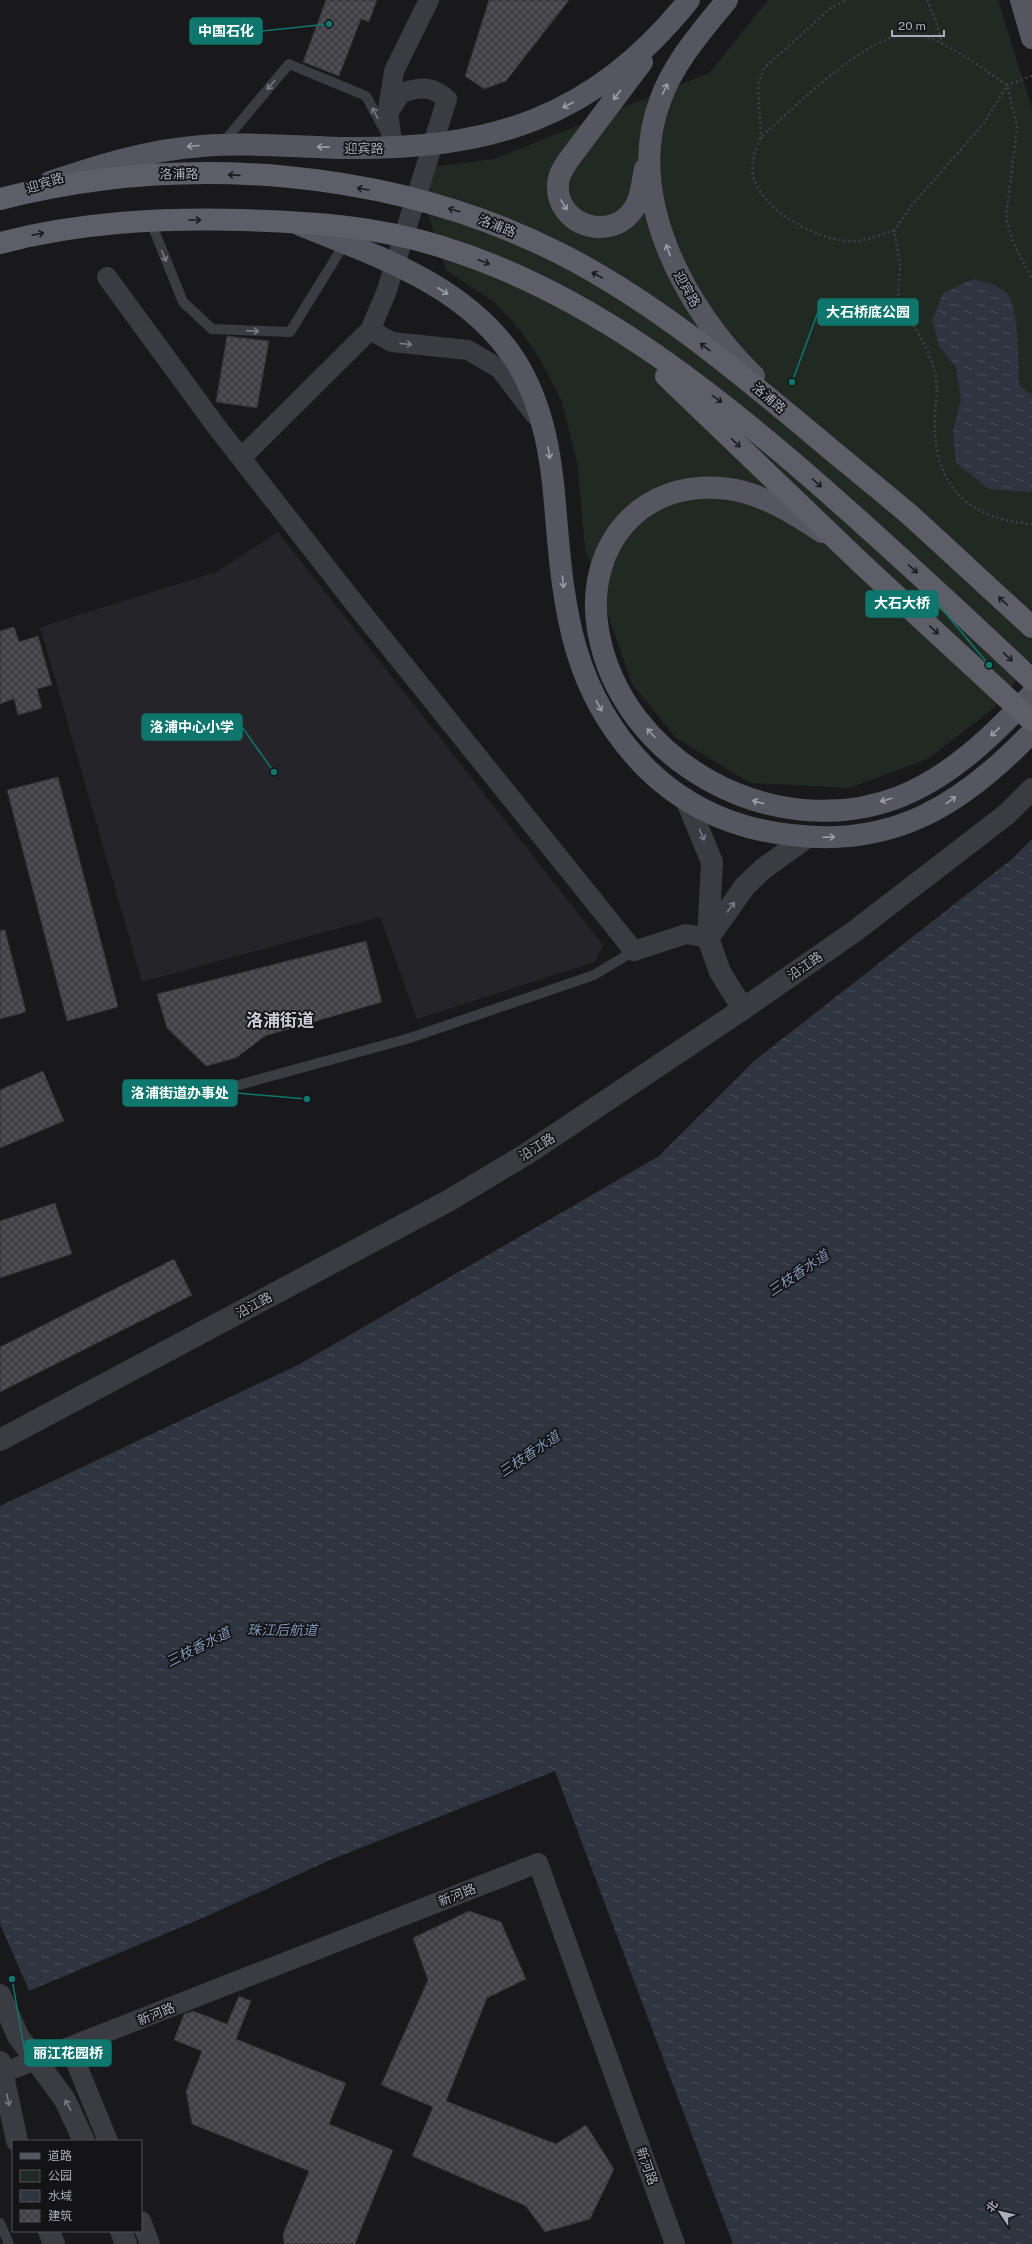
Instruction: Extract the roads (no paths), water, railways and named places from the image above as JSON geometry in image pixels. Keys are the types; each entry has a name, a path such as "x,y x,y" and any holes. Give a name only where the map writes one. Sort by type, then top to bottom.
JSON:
{"highway":[{"name":"洛浦路","path":"0,199 79,182 141,175 222,174 303,179 402,196 433,204 488,222 543,245 600,276 657,312 752,383 908,514 1032,627"},
{"path":"0,244 70,228 150,220 331,224 420,240 511,272 547,289 604,322 730,408 885,542 1032,680"},
{"path":"604,322 691,400 864,566 1032,721"}],"main road":[{"name":"迎宾路","path":"726,0 694,40 676,68 660,99 652,126 650,142 651,178 660,227 672,260 695,304 725,346 756,379 908,514"},
{"path":"1021,0 1032,38"},
{"name":"迎宾路","path":"0,199 136,155 186,147 221,145 393,148 454,142 510,129 550,114 574,102 626,64 656,37 686,4"},
{"path":"652,126 640,196 631,213 620,223 601,228 587,226 575,219 566,209 559,197 558,184 563,169 686,4"},
{"path":"294,222 410,271 461,303 494,332 517,364 527,382 545,430 553,480 567,610 574,646 586,681 603,714 624,744 650,771 686,799 725,820 741,826 780,834 807,837 870,834 889,830 918,820 948,802 992,769 1032,732"},
{"path":"864,566 806,522 750,495 729,489 708,488 669,494 645,505 627,520 613,540 602,562 596,590 596,603 598,631 606,661 619,689 637,718 681,763 709,781 737,795 766,804 800,810 832,810 860,807 899,796 936,779 997,730 1032,694"}],"street":[{"path":"393,148 388,113 394,70 429,0"},
{"path":"241,458 370,330 386,293 448,99 439,92 421,87 401,93 388,113"},
{"path":"107,277 241,458 355,604 634,951 686,934 708,938"},
{"path":"370,330 392,342 468,350 500,369 523,398 545,430"},
{"name":"沿江路","path":"0,1440 448,1201 573,1124 855,931 934,872 1007,814 1032,789"},
{"path":"686,799 712,862 708,938 720,972 743,1009"},
{"path":"708,938 745,886 763,869 807,837"},
{"name":"新河路","path":"0,2074 70,2048 538,1863 675,2244"},
{"path":"0,1995 18,2036 65,2100 84,2140"},
{"path":"70,2048 108,2140"},
{"path":"0,2062 17,2140"},
{"path":"142,2224 150,2244"},
{"path":"49,2232 54,2244"},
{"path":"121,2232 126,2244"}],"lane":[{"path":"221,145 289,64 366,96 393,148"},
{"path":"150,220 183,302 212,329 290,332 345,243"},
{"path":"191,1098 410,1038 594,975 634,951"},
{"path":"0,2223 9,2244"}],"water":[{"path":"973,279 992,284 1006,292 1015,313 1019,385 1032,395 1032,491 1029,492 989,489 956,463 953,431 961,400 956,367 939,346 932,320 943,293"},
{"path":"1032,839 1032,2244 733,2244 555,1771 330,1860 205,1917 0,2003 0,1506 298,1365 659,1156 754,1061 1012,859"}],"place":[{"name":"中国石化","path":"329,24"},
{"name":"大石桥底公园","path":"792,382"},
{"name":"大石大桥","path":"989,665"},
{"name":"洛浦中心小学","path":"274,772"},
{"name":"洛浦街道办事处","path":"307,1099"},
{"name":"丽江花园桥","path":"12,1979"}],"district":[{"name":"洛浦街道","path":"280,1020"}],"water label":[{"name":"三枝香水道","path":"798,1273"},
{"name":"三枝香水道","path":"529,1454"},
{"name":"珠江后航道","path":"282,1630"},
{"name":"三枝香水道","path":"198,1647"}]}
